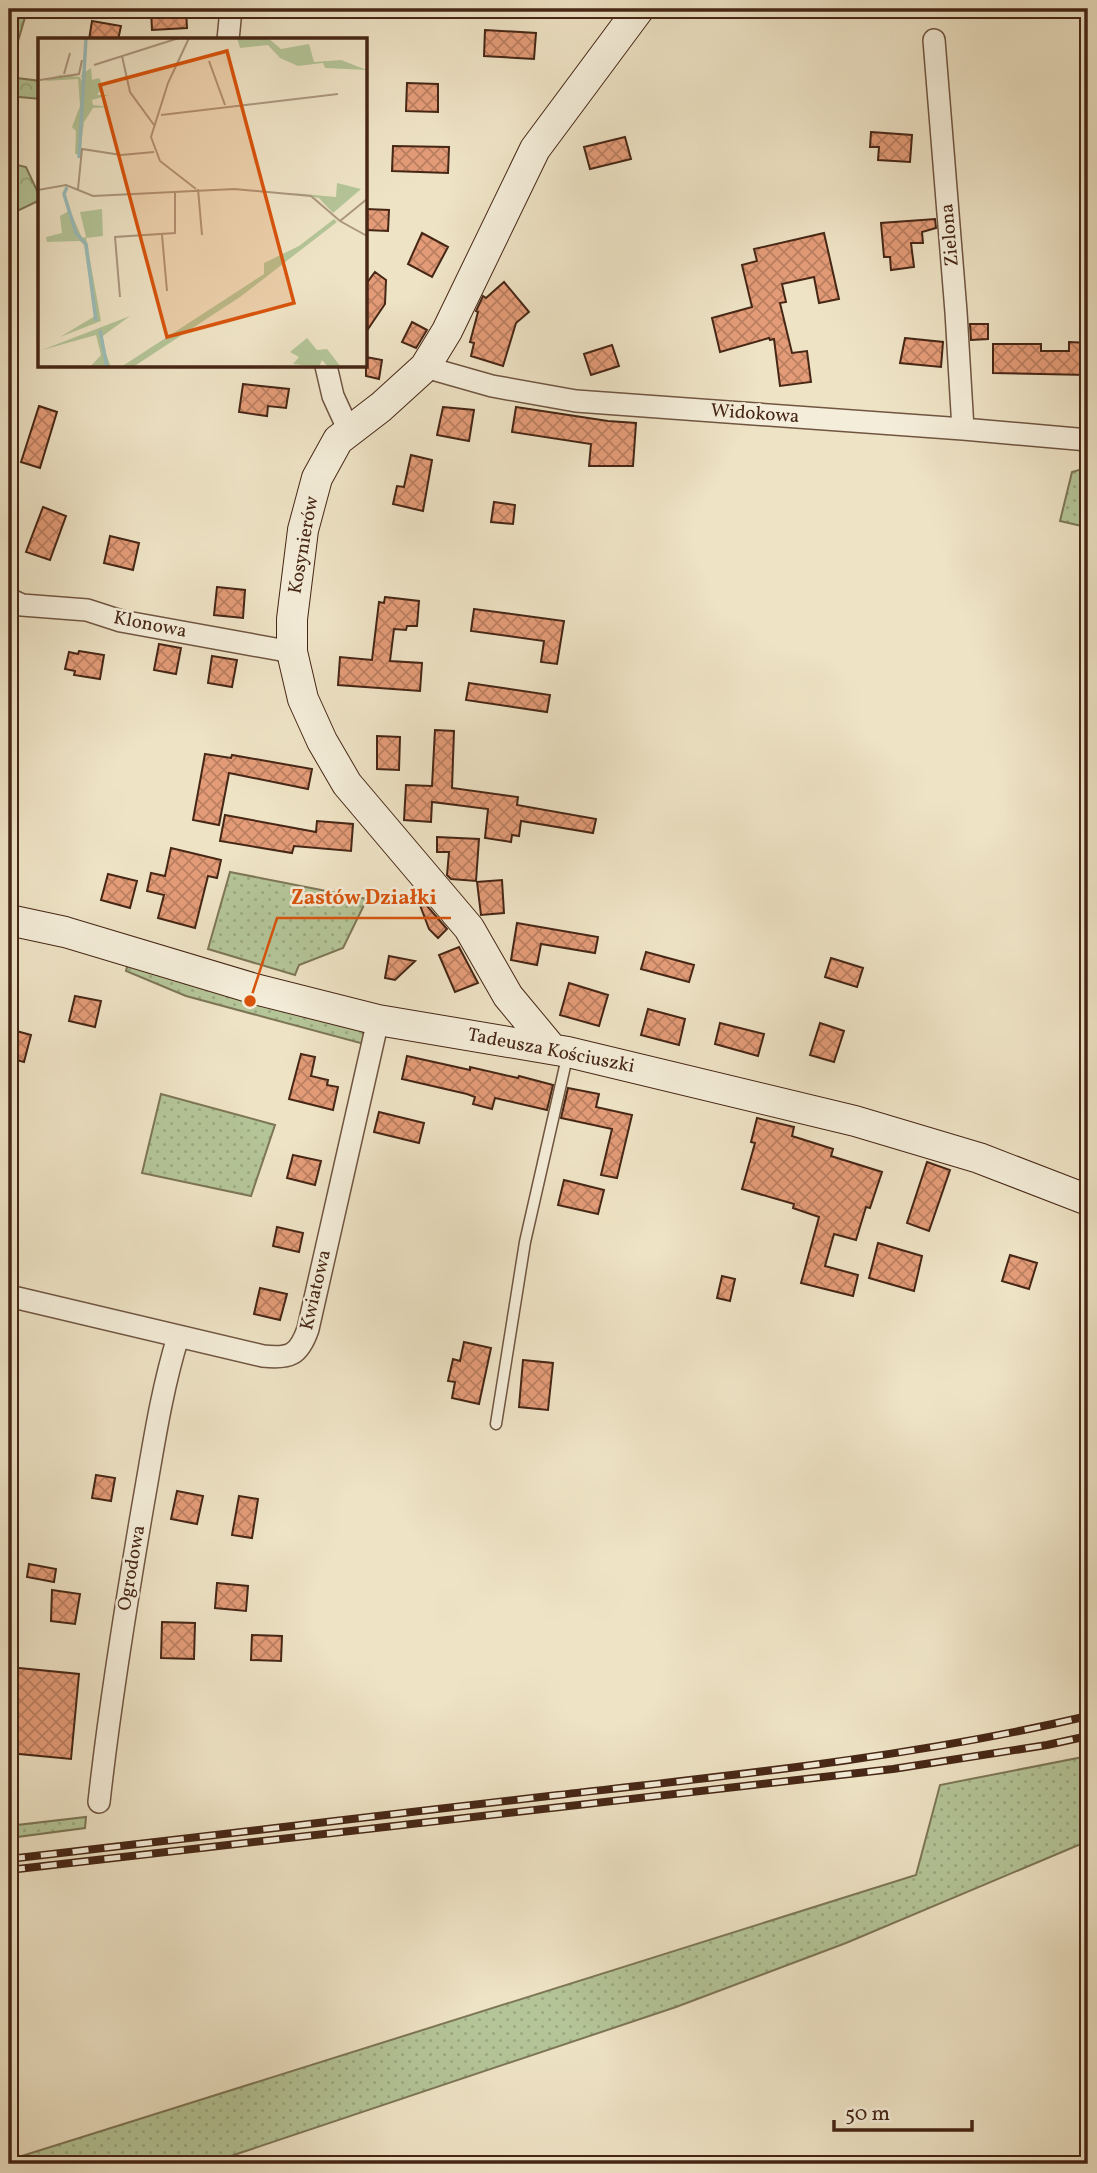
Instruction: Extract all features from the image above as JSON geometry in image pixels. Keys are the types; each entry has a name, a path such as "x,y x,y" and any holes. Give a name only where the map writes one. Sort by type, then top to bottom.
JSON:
{"street":[{"path":"228,38 231,9"},
{"name":"Kosynierów","path":"560,1050 508,996 469,928 347,783 322,741 303,699 292,652 292,619 303,530 317,478 338,440 381,407 425,367 447,331 535,149 639,9"},
{"name":"Zielona","path":"934,40 963,429"},
{"name":"Widokowa","path":"425,367 492,386 576,401 1088,440"},
{"path":"326,368 332,396 348,431"},
{"name":"Klonowa","path":"9,599 22,605 87,610 121,621 292,652"},
{"name":"Tadeusza Kościuszki","path":"9,920 65,932 255,989 378,1020 560,1050 904,1135 979,1158 1088,1200"},
{"path":"489,1039 508,996"},
{"name":"Kwiatowa","path":"9,1296 178,1337 275,1357 289,1356 302,1345 308,1329 378,1020"},
{"name":"Ogrodowa","path":"99,1802 110,1702 131,1574 167,1373 178,1337"}],"lane":[{"path":"496,1424 525,1242 560,1050"}],"green space":[{"path":"9,9 26,14 18,41 9,42"},
{"path":"9,77 38,81 38,99 9,96"},
{"path":"9,163 26,167 38,193 38,201 11,214"},
{"path":"1088,458 1086,527 1060,521 1072,472 1086,468"},
{"path":"230,872 367,899 343,948 299,965 295,975 208,949"},
{"path":"128,963 363,1031 364,1044 186,996 126,971"},
{"path":"161,1094 275,1125 251,1196 142,1173"},
{"path":"1088,1756 1088,1841 846,1943 676,2007 207,2164 9,2164 9,2160 916,1875 940,1785"},
{"path":"86,1817 85,1828 9,1838 9,1826"}],"building":[{"path":"151,9 186,9 187,28 152,30"},
{"path":"92,21 121,26 118,38 89,38"},
{"path":"485,30 536,33 534,59 484,56"},
{"path":"407,83 438,84 438,112 406,111"},
{"path":"871,132 912,135 910,162 878,160 879,147 870,147"},
{"path":"625,137 631,159 590,169 584,147"},
{"path":"393,146 449,147 448,173 392,171"},
{"path":"368,209 389,210 388,231 368,230"},
{"path":"935,219 936,228 922,232 923,243 911,243 914,267 891,270 890,257 884,257 881,223"},
{"path":"422,233 448,247 432,277 408,264"},
{"path":"824,233 839,299 819,303 814,277 782,284 786,302 780,303 792,353 807,351 811,382 780,386 774,339 769,338 720,352 712,318 752,307 742,265 757,261 754,249"},
{"path":"375,272 386,280 385,304 368,329 368,281"},
{"path":"504,282 529,312 516,323 503,366 471,356 474,343 470,342 478,312 476,311 483,296 486,298"},
{"path":"412,322 427,330 416,348 402,342"},
{"path":"970,324 988,324 988,339 971,340"},
{"path":"905,338 943,342 941,367 900,363"},
{"path":"1069,342 1088,343 1088,375 993,373 993,344 1041,344 1041,351 1069,351"},
{"path":"612,345 619,366 591,375 584,354"},
{"path":"368,357 382,360 379,379 366,376"},
{"path":"243,384 289,389 286,408 268,406 267,416 239,412"},
{"path":"39,406 57,412 40,468 21,462"},
{"path":"443,407 474,410 469,441 437,435"},
{"path":"516,407 636,423 633,466 589,466 591,444 512,432"},
{"path":"411,455 432,460 423,511 393,504 397,486 404,487"},
{"path":"494,502 515,505 513,524 491,522"},
{"path":"43,507 66,516 50,560 26,552"},
{"path":"110,536 139,543 133,570 104,563"},
{"path":"217,587 245,590 243,618 214,615"},
{"path":"385,597 419,601 417,626 407,626 406,630 394,629 390,661 422,663 420,691 338,685 340,657 372,660 379,602 384,603"},
{"path":"474,609 564,621 557,664 541,662 544,641 471,631"},
{"path":"159,644 181,648 176,674 154,670"},
{"path":"79,651 104,655 100,679 74,675 75,671 65,669 69,652 78,654"},
{"path":"212,656 237,660 232,687 208,683"},
{"path":"469,683 550,695 547,712 466,700"},
{"path":"435,730 454,731 452,788 518,797 517,805 596,819 593,833 521,821 519,836 512,835 511,842 485,838 488,809 432,802 431,822 404,820 406,785 432,786"},
{"path":"377,736 400,737 399,770 377,769"},
{"path":"205,754 231,758 232,755 312,769 308,789 229,773 219,825 193,820"},
{"path":"225,815 316,832 317,821 353,824 351,851 294,846 292,853 220,841"},
{"path":"437,837 479,839 476,881 451,879 447,875 449,852 437,852"},
{"path":"171,848 221,860 217,878 208,876 195,928 158,918 164,895 147,891 151,873 165,876"},
{"path":"108,874 137,881 130,908 101,900"},
{"path":"502,880 504,913 481,915 477,882"},
{"path":"415,892 447,929 438,938 429,929"},
{"path":"517,923 598,937 595,953 541,944 537,965 511,960"},
{"path":"459,947 478,983 455,992 439,955"},
{"path":"646,952 694,965 689,982 641,969"},
{"path":"389,956 415,961 395,980 385,978"},
{"path":"831,958 863,968 857,987 825,977"},
{"path":"569,983 608,995 599,1026 560,1015"},
{"path":"75,996 101,1001 95,1027 69,1021"},
{"path":"648,1009 685,1019 679,1045 641,1035"},
{"path":"720,1023 764,1034 758,1056 715,1044"},
{"path":"820,1023 844,1031 834,1062 810,1055"},
{"path":"9,1029 31,1035 24,1062 9,1058"},
{"path":"301,1054 315,1057 311,1076 328,1080 327,1085 338,1087 333,1110 289,1099"},
{"path":"407,1056 470,1070 470,1067 518,1078 519,1076 553,1085 547,1110 495,1098 492,1109 473,1104 475,1097 467,1094 402,1079"},
{"path":"568,1088 599,1094 596,1107 632,1115 617,1178 601,1175 612,1129 561,1118"},
{"path":"379,1112 424,1123 419,1143 374,1132"},
{"path":"757,1118 794,1127 792,1136 833,1149 831,1156 882,1172 870,1208 866,1207 856,1240 834,1234 825,1266 858,1275 853,1296 801,1283 819,1217 793,1208 794,1204 742,1189 755,1143 751,1142"},
{"path":"293,1155 321,1161 315,1185 287,1178"},
{"path":"927,1162 950,1170 929,1231 907,1223"},
{"path":"564,1180 604,1190 598,1214 558,1205"},
{"path":"277,1227 303,1233 299,1252 273,1246"},
{"path":"878,1243 922,1256 914,1291 869,1278"},
{"path":"1010,1255 1037,1263 1029,1289 1002,1281"},
{"path":"722,1276 735,1279 730,1301 717,1298"},
{"path":"260,1288 287,1294 280,1320 254,1314"},
{"path":"464,1342 491,1348 479,1404 452,1398 455,1382 448,1381 453,1359 460,1361"},
{"path":"523,1360 553,1363 548,1410 519,1407"},
{"path":"96,1475 115,1478 111,1501 92,1498"},
{"path":"177,1491 203,1496 197,1524 171,1519"},
{"path":"239,1496 258,1499 252,1538 232,1535"},
{"path":"29,1564 56,1569 54,1582 27,1577"},
{"path":"217,1583 248,1586 246,1611 215,1608"},
{"path":"52,1590 80,1594 75,1624 51,1621"},
{"path":"162,1622 195,1623 194,1659 161,1658"},
{"path":"252,1635 282,1636 281,1661 251,1660"},
{"path":"9,1667 79,1674 71,1759 9,1753"}],"railway":[{"path":"9,1859 824,1763 957,1743 1088,1716"},
{"path":"9,1870 893,1769 1088,1736"}],"place":[{"name":"Zastów Działki","path":"250,1001"}]}
